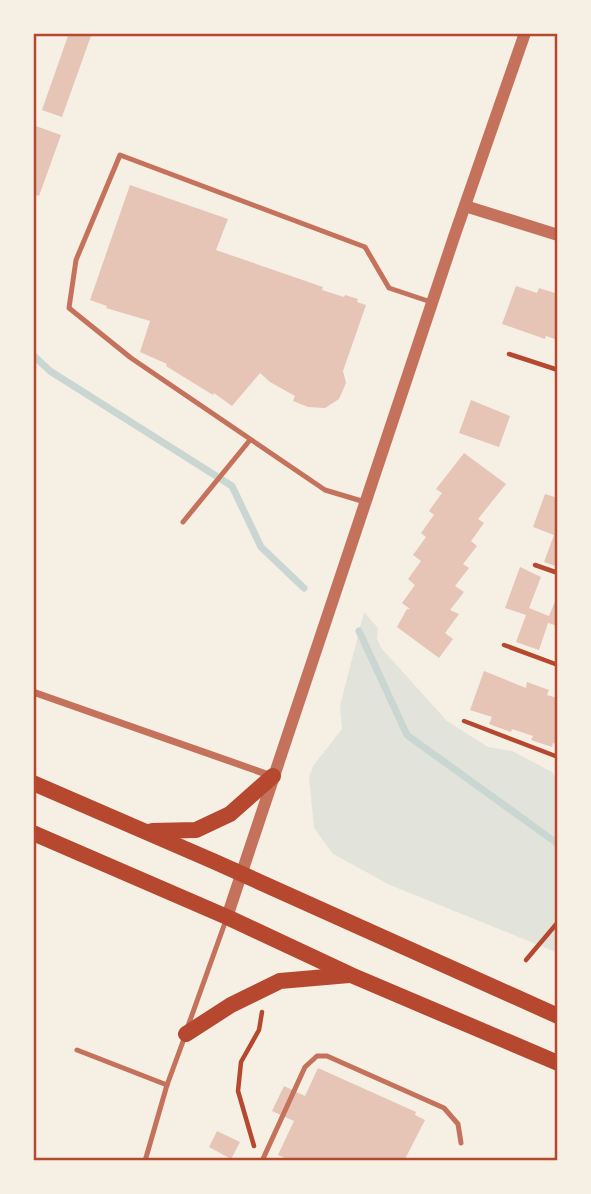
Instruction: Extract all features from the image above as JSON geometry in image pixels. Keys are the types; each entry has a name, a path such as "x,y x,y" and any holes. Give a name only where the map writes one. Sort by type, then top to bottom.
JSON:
{"main road":[{"path":"146,832 196,830 230,814 273,776"},
{"path":"33,783 241,873 558,1016"},
{"path":"33,833 227,917 351,975 558,1063"},
{"path":"186,1034 231,1005 280,981 351,975"}],"street":[{"path":"227,917 432,302 525,33"},
{"path":"465,206 558,235"},
{"path":"33,692 273,776"}],"lane":[{"path":"365,502 325,490 131,358 69,308 76,260 121,155 365,247 389,288 432,302"},
{"path":"183,522 250,440"},
{"path":"145,1161 167,1085 227,917"},
{"path":"77,1050 167,1085"},
{"path":"262,1161 305,1067 317,1056 327,1056 444,1108 458,1124 461,1143"}],"path":[{"path":"509,354 558,370"},
{"path":"535,565 558,573"},
{"path":"504,645 558,665"},
{"path":"464,721 558,757"},
{"path":"526,960 558,922"},
{"path":"254,1149 238,1091 241,1062 259,1030 264,1003"}],"shaded area":[{"path":"364,612 378,628 377,639 382,649 447,721 488,747 512,751 552,772 558,781 558,953 390,885 333,854 314,828 309,777 313,766 342,729 340,706"}],"building":[{"path":"69,33 92,33 62,117 42,110"},
{"path":"33,125 61,135 39,196 33,194"},
{"path":"130,185 228,219 216,250 323,287 322,290 358,299 357,302 366,305 343,371 346,383 339,399 325,408 308,407 293,401 295,396 260,373 232,406 166,366 167,364 140,352 150,321 106,308 107,306 90,300"},
{"path":"516,286 537,293 539,288 558,294 558,340 546,336 545,339 502,324"},
{"path":"471,400 510,416 499,447 459,433"},
{"path":"464,453 506,484 478,519 484,523 471,541 477,546 463,564 469,568 455,586 464,592 450,610 459,614 445,633 453,639 439,658 397,627 407,609 410,609 402,603 415,585 408,579 421,561 413,555 426,537 421,533 434,515 429,511 442,493 436,489"},
{"path":"545,494 558,498 558,567 544,562 554,535 533,527"},
{"path":"520,567 541,577 529,608 549,616 558,594 558,626 548,623 539,650 516,642 526,615 505,608"},
{"path":"484,671 526,688 527,682 549,690 547,695 558,698 558,745 553,743 552,747 531,740 533,736 489,724 492,717 470,710"},
{"path":"318,1068 416,1112 415,1115 425,1120 404,1161 292,1161 278,1155 294,1121 272,1111 284,1086 305,1096"},
{"path":"217,1131 240,1142 231,1159 209,1147"}],"waterway":[{"path":"33,355 50,371 232,486 261,547 304,588"},
{"path":"359,631 407,735 558,844"}]}
